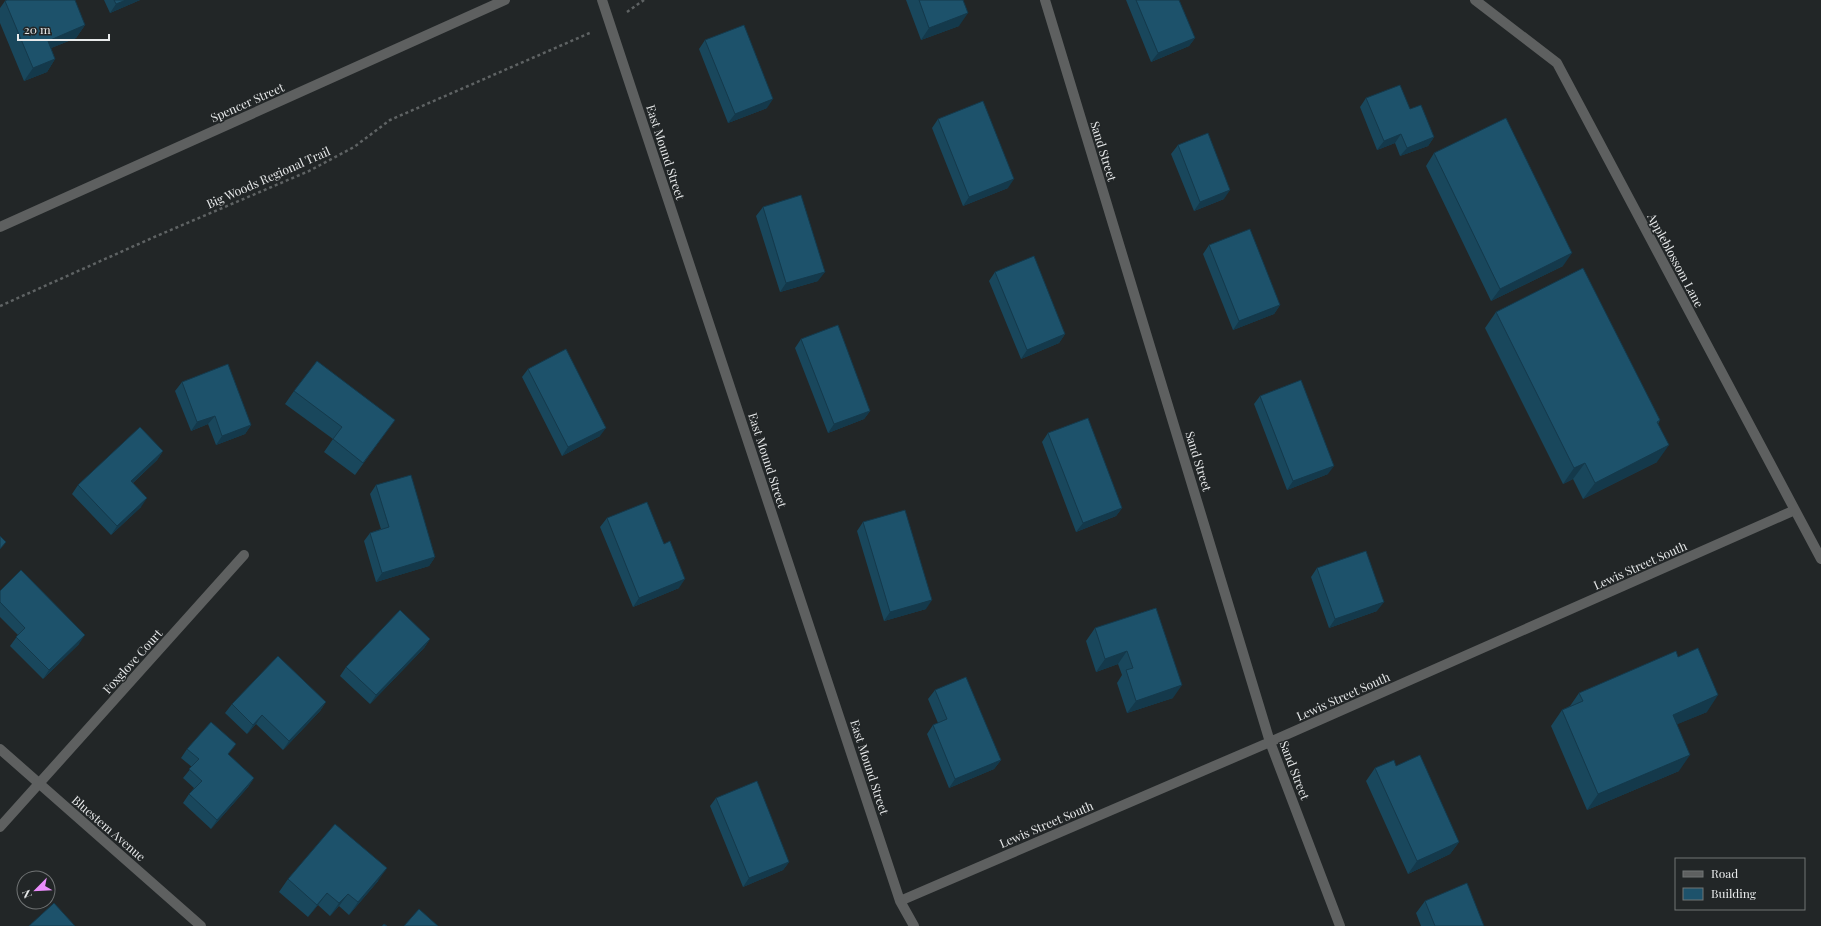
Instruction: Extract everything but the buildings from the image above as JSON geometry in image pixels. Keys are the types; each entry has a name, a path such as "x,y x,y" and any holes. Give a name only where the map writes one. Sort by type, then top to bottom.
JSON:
{"street":[{"name":"Spencer Street","path":"0,227 505,0"},
{"name":"East Mound Street","path":"602,0 900,901 914,926"},
{"name":"Sand Street","path":"1045,0 1270,742 1340,926"},
{"name":"Appleblossom Lane","path":"1476,0 1556,63 1821,559"},
{"name":"Lewis Street South","path":"900,901 1270,742 1795,510"},
{"name":"Foxglove Court","path":"0,828 244,555"},
{"name":"Bluestem Avenue","path":"0,749 201,926"}],"path":[{"name":"Big Woods Regional Trail","path":"0,306 152,238 309,171 354,147 390,120 610,24 644,0"}]}
